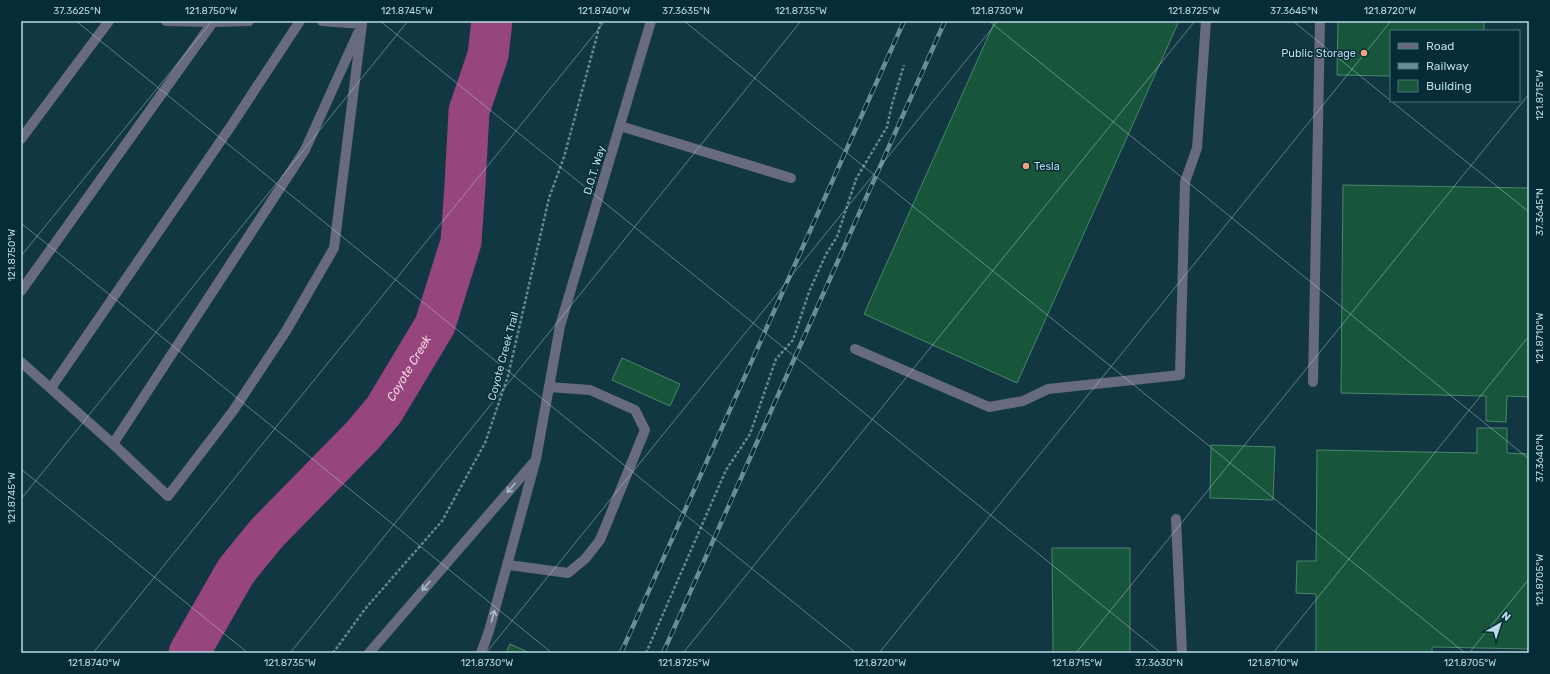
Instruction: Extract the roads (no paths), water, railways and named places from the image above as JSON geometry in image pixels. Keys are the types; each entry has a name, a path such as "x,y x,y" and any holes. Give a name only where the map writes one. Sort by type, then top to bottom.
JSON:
{"street":[{"path":"21,139 109,21"},
{"path":"166,21 249,21"},
{"path":"51,388 231,126 300,21"},
{"path":"322,21 362,24"},
{"name":"D.O.T. Way","path":"481,653 508,566 536,459 560,326 651,21"},
{"path":"855,349 989,407 1023,401 1048,389 1180,375 1185,182 1197,148 1206,21"},
{"path":"1313,382 1320,21"},
{"path":"21,291 213,22"},
{"path":"21,362 113,444 168,496 233,411 289,324 334,248 362,24"},
{"path":"113,444 305,150 362,24"},
{"path":"620,126 791,178"},
{"path":"508,566 568,573 585,559 600,540 645,430 635,410 629,407 590,390 549,387"},
{"path":"369,653 536,459"},
{"path":"1176,520 1182,653"}],"waterway":[{"name":"Coyote Creek","path":"189,653 236,571 267,533 363,435 384,410 435,325 461,242 469,111 488,55 492,21"}],"railway":[{"path":"621,653 904,21"},
{"path":"663,653 945,21"}],"place":[{"name":"Public Storage","path":"1364,53"},
{"name":"Tesla","path":"1026,166"}]}
